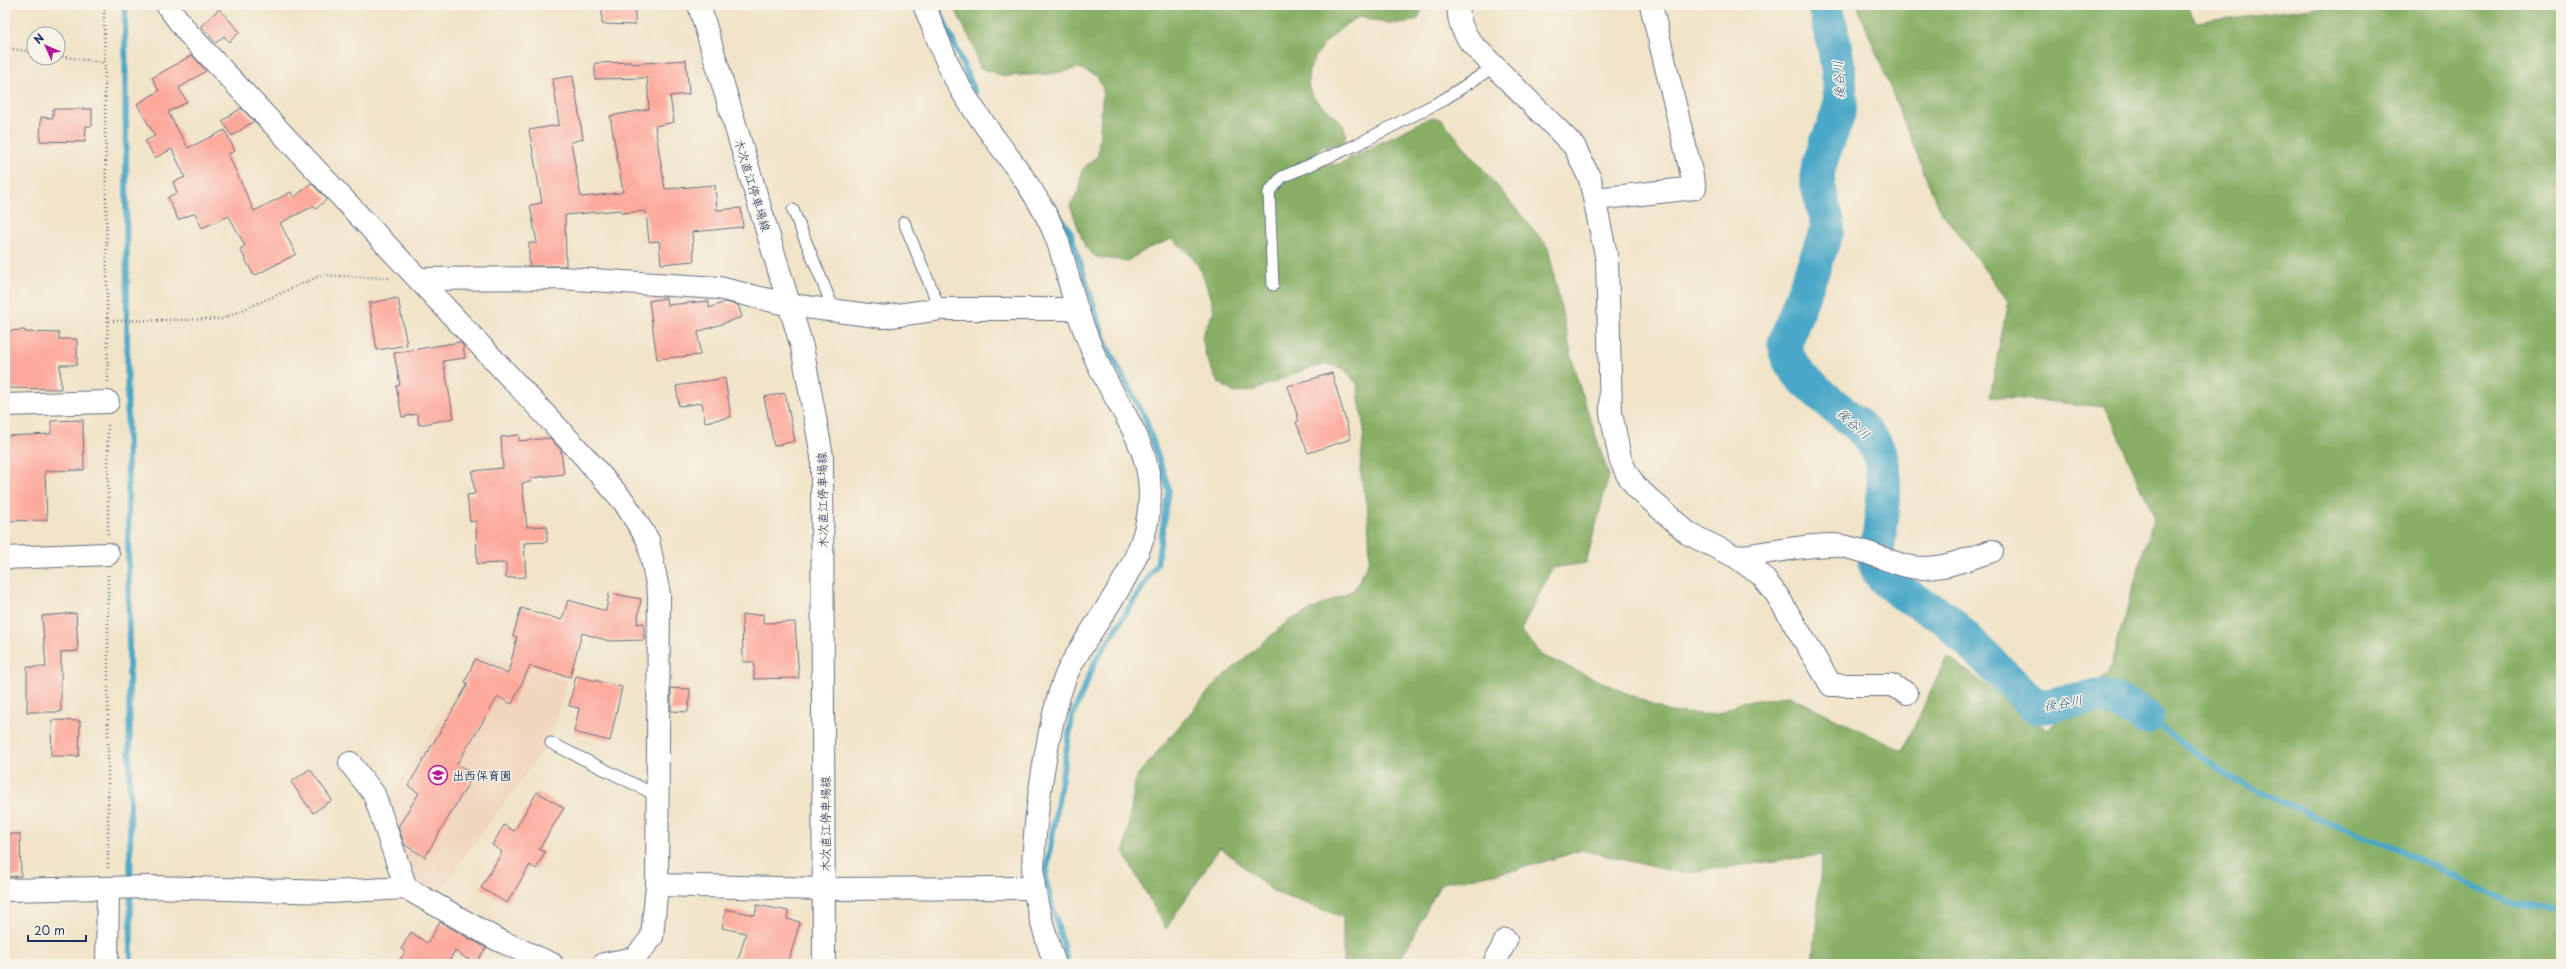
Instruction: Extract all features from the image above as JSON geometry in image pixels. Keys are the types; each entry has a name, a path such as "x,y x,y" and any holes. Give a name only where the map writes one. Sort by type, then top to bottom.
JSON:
{"street":[{"path":"167,5 187,32 584,454 624,502 648,540 659,594 657,885 652,937 635,958 604,964"},
{"name":"木次直江停車場線","path":"699,5 790,304 813,401 822,456 825,889 824,964"},
{"path":"924,5 962,90 1011,160 1047,217 1061,251 1077,310 1100,368 1141,446 1149,479 1149,510 1143,542 1131,570 1068,670 1059,699 1044,768 1034,851 1034,888 1055,964"},
{"path":"1459,5 1459,18 1462,29 1471,43 1574,146 1590,179 1596,199 1607,260 1611,413 1620,458 1627,474 1637,488 1665,515 1689,534 1736,557 1761,575 1777,595 1831,685 1891,685 1907,693"},
{"path":"1596,199 1695,188 1651,5"},
{"path":"420,280 560,278 719,288 790,304 884,316 940,309 1077,310"},
{"path":"5,405 108,402"},
{"path":"1736,557 1831,545 1850,547 1907,566 1926,568 1944,566 1992,551"},
{"path":"5,558 108,554"},
{"path":"350,763 374,794 406,888"},
{"path":"657,885 825,889 1034,888"},
{"path":"5,890 150,886 329,892 406,888 512,957 552,964"},
{"path":"107,964 108,888"},
{"path":"1494,964 1506,940"}],"lane":[{"path":"1273,285 1269,192 1282,177 1354,146 1443,100 1495,66"},
{"path":"793,210 834,310"},
{"path":"904,222 940,309"},
{"path":"551,743 658,796"}],"path":[{"path":"104,5 109,321 108,888"},
{"path":"5,48 26,51"},
{"path":"66,57 105,63"},
{"path":"109,321 222,319 322,275 420,280"}],"shaded area":[{"path":"476,654 567,680 553,732 543,750 436,896 417,887 384,807 462,685"}],"green space":[{"path":"953,5 1424,5 1418,19 1404,23 1375,21 1361,16 1332,36 1315,57 1310,68 1308,80 1310,91 1320,104 1340,121 1346,134 1344,143 1334,147 1324,146 1318,150 1319,158 1327,165 1339,164 1431,117 1442,120 1548,247 1575,372 1609,476 1586,563 1552,568 1521,630 1541,655 1669,712 1716,715 1742,702 1789,696 1903,751 1947,656 2047,730 2108,674 2154,516 2105,407 1990,396 2008,301 1938,207 1857,5 2188,5 2196,22 2338,5 2561,5 2561,964 1813,964 1822,855 1680,873 1582,850 1516,870 1441,883 1398,964 1343,964 1343,917 1274,892 1220,847 1166,929 1124,853 1136,777 1216,683 1288,621 1354,590 1370,559 1368,513 1360,471 1364,430 1357,384 1344,369 1327,364 1303,370 1255,390 1234,393 1217,381 1206,357 1202,336 1214,310 1204,278 1190,254 1172,239 1149,248 1127,261 1096,257 1085,247 1070,205 1079,190 1082,170 1098,155 1103,89 1097,76 1079,68 1050,74 1005,76 979,68 973,45"}],"building":[{"path":"602,5 635,5 635,25 602,24"},
{"path":"219,9 240,32 229,42 224,36 216,43 201,26"},
{"path":"192,55 206,71 179,88 187,102 168,112 188,148 225,130 235,151 228,154 254,211 291,192 294,198 311,183 327,199 316,209 314,206 280,223 296,254 254,276 240,249 245,246 229,216 202,228 195,213 178,220 168,197 177,193 173,182 185,177 172,149 155,158 145,141 155,136 137,104 159,91 152,78"},
{"path":"686,60 689,94 670,96 674,122 655,126 665,189 715,185 717,210 741,208 743,227 692,232 694,261 661,264 659,241 649,242 646,211 621,213 621,210 565,215 566,266 529,266 529,243 537,243 530,205 542,203 529,130 559,125 553,79 573,76 583,139 571,142 581,197 619,193 623,192 610,116 649,109 647,78 595,79 595,63 631,62 631,64"},
{"path":"241,108 254,121 232,136 222,121"},
{"path":"53,109 92,109 92,126 86,126 85,142 40,141 41,117 53,118"},
{"path":"398,298 407,345 377,350 369,303"},
{"path":"666,298 667,305 709,301 709,308 725,302 738,305 742,317 698,332 700,355 657,359 649,301"},
{"path":"25,330 25,332 59,333 59,339 77,339 77,365 60,365 61,389 5,388 5,331"},
{"path":"460,342 463,345 465,358 443,361 454,418 419,425 417,414 402,417 396,386 400,385 394,353"},
{"path":"1332,373 1351,439 1308,453 1296,422 1299,421 1288,386"},
{"path":"725,378 731,417 705,422 702,403 679,406 676,386"},
{"path":"785,393 795,441 774,446 764,397"},
{"path":"83,420 84,470 45,471 47,520 5,521 5,436 51,434 51,421"},
{"path":"519,435 519,441 550,438 561,450 564,474 531,478 531,482 522,483 527,527 547,526 547,542 524,543 526,577 506,578 506,563 477,564 476,521 470,522 467,495 475,494 472,471 503,468 501,437"},
{"path":"609,593 641,599 637,624 644,623 644,640 609,641 582,633 570,677 530,666 512,704 498,697 457,764 474,774 425,857 405,845 398,827 419,793 408,786 468,684 465,682 475,659 508,674 517,637 513,636 521,608 562,620 568,600 606,611"},
{"path":"76,613 78,651 61,652 61,712 27,712 27,667 46,667 42,616"},
{"path":"763,614 763,623 795,622 799,678 754,679 754,662 743,662 742,615"},
{"path":"576,676 622,687 610,741 574,732 579,708 569,706"},
{"path":"671,688 690,689 688,712 671,711"},
{"path":"52,720 80,721 79,756 51,756"},
{"path":"310,769 332,800 313,813 291,782"},
{"path":"537,792 564,808 539,849 545,852 536,869 530,865 507,903 481,888 502,852 492,845 504,825 514,831"},
{"path":"5,834 20,834 21,876 5,877"},
{"path":"757,905 788,911 787,919 800,922 788,964 737,964 746,933 722,928 726,909 755,915"},
{"path":"440,922 486,948 475,964 455,951 447,964 397,964 405,952 401,949 411,932 427,943"}],"waterway":[{"path":"125,5 131,964"},
{"path":"937,5 975,92"},
{"name":"後谷川","path":"1824,5 1839,73 1840,88 1840,101 1837,118 1822,155 1817,178 1826,215 1827,230 1785,343 1788,357 1797,371 1870,437 1878,450 1882,461 1884,490 1875,562 1879,572 1899,591 1944,617 2036,707 2101,697 2119,702 2147,717"},
{"path":"1049,200 1070,232 1107,347 1145,418 1169,490 1157,564 1096,660 1072,717 1045,879 1068,964"},
{"path":"2147,717 2233,780 2327,822 2398,849 2515,905 2561,909"}],"place":[{"name":"出西保育園","path":"438,775"}]}
